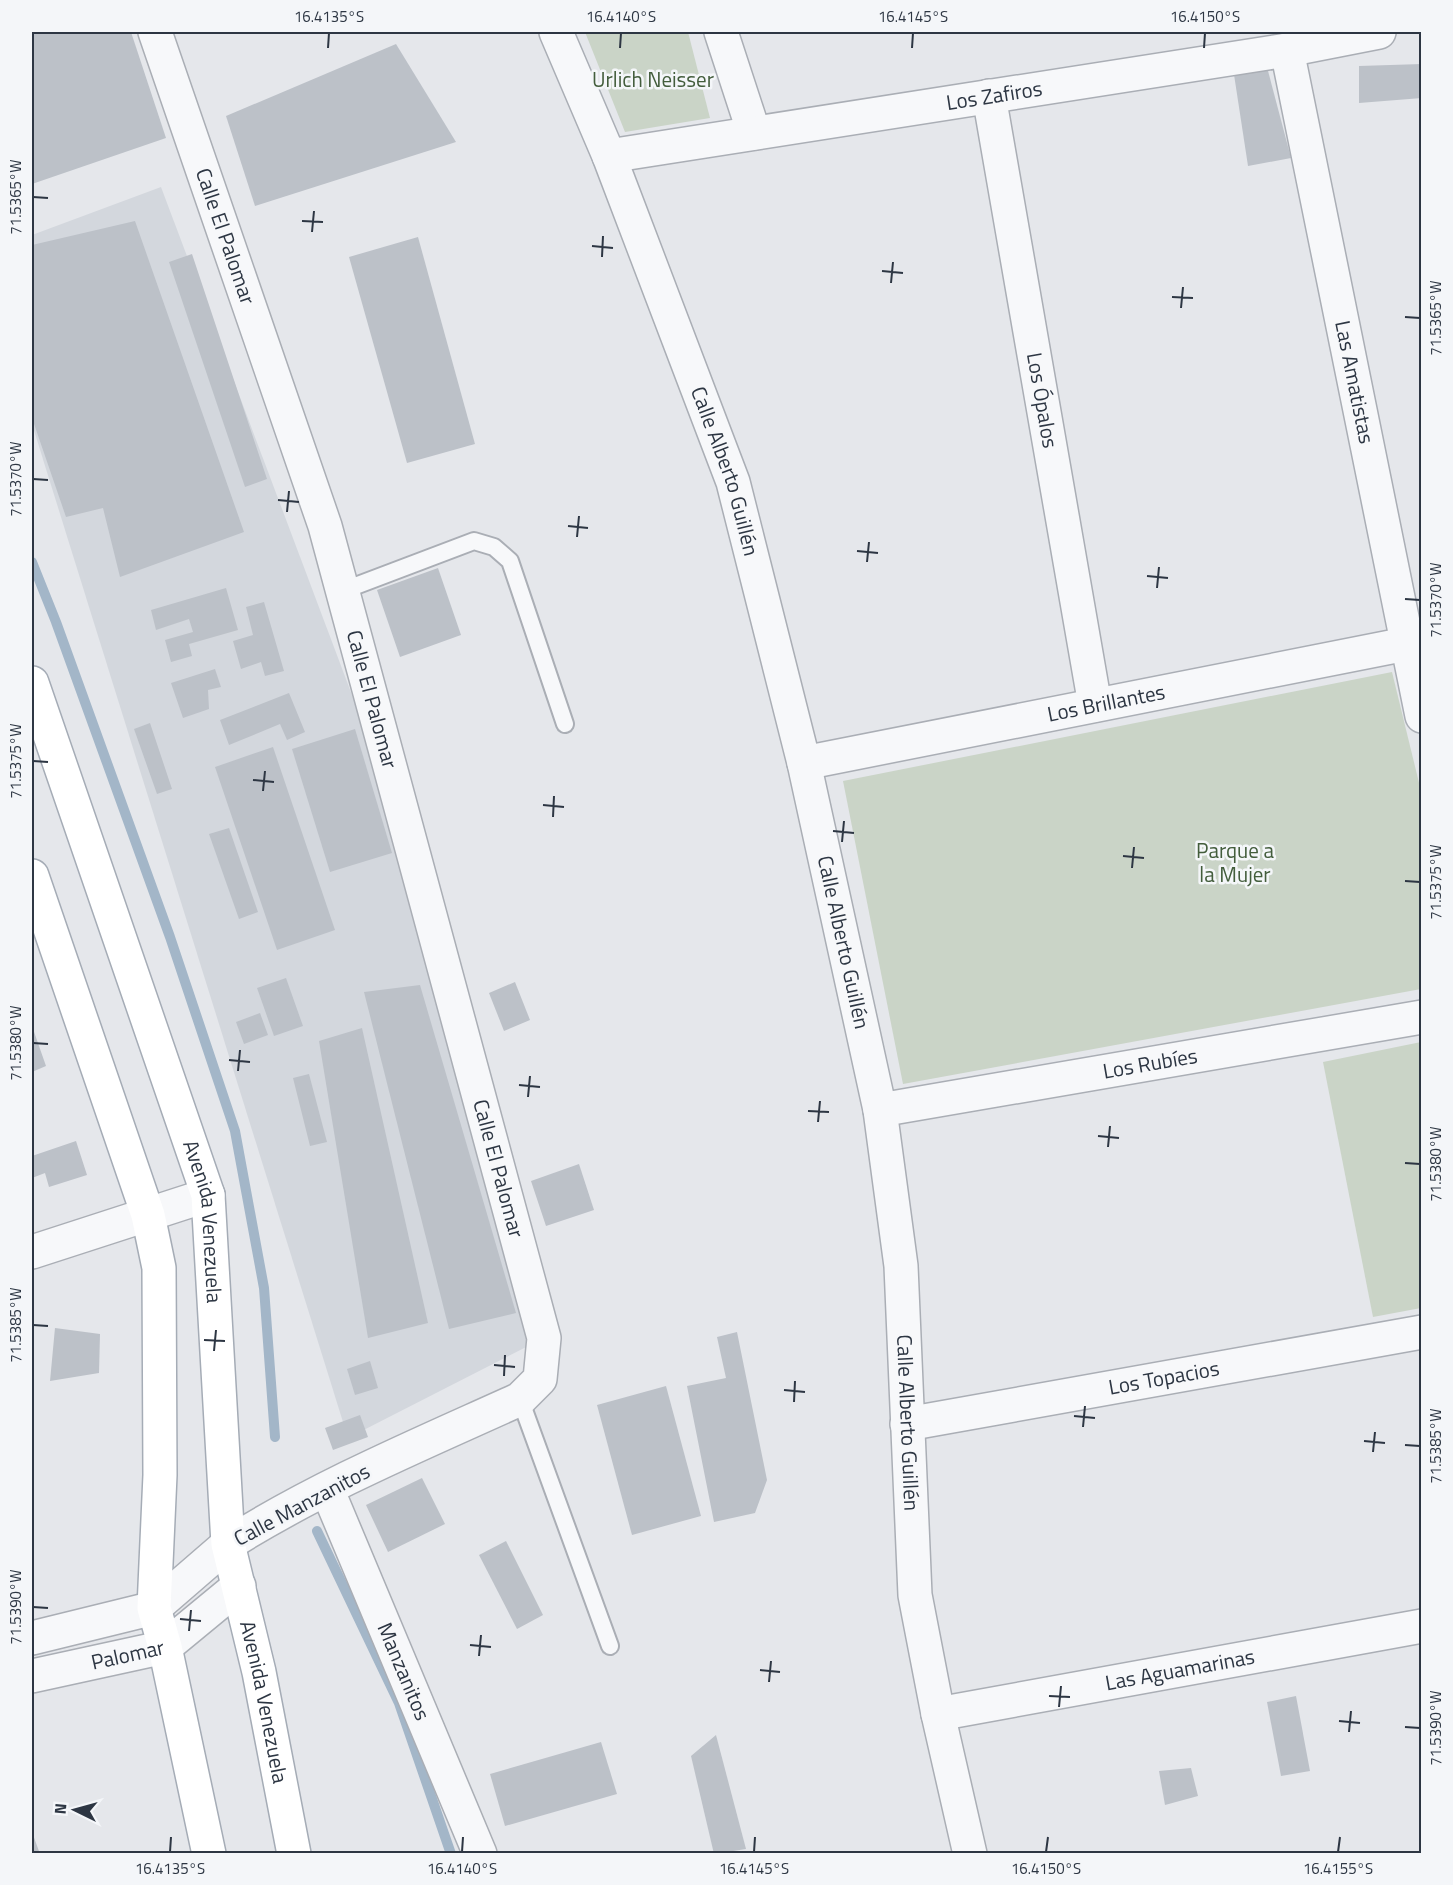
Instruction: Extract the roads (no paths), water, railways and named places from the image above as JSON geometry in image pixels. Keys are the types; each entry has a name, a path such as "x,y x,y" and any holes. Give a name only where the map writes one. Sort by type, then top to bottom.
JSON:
{"main road":[{"name":"Avenida Venezuela","path":"32,683 208,1195 228,1544 259,1672 294,1854"},
{"path":"32,876 148,1215 159,1268 160,1475 154,1608 165,1647 209,1854"}],"street":[{"name":"Calle El Palomar","path":"155,32 325,526 544,1338 530,1389"},
{"name":"Calle Alberto Guillén","path":"556,32 609,156 733,482 804,763 880,1110 901,1266 915,1595 938,1714 970,1854"},
{"path":"721,32 754,133"},
{"name":"Los Zafiros","path":"609,156 1287,50 1379,32"},
{"name":"Las Amatistas","path":"1287,50 1422,716"},
{"name":"Los Ópalos","path":"989,96 1095,705"},
{"name":"Los Brillantes","path":"804,763 1406,644"},
{"name":"Los Rubíes","path":"880,1110 1422,1017"},
{"path":"32,1252 208,1195"},
{"name":"Los Topacios","path":"907,1424 1422,1332"},
{"name":"Calle Manzanitos","path":"32,1638 154,1608 228,1544 267,1520 530,1389"},
{"name":"Manzanitos","path":"322,1491 480,1854"},
{"name":"Palomar","path":"32,1676 165,1647 239,1586"},
{"name":"Las Aguamarinas","path":"938,1714 1422,1626"}],"lane":[{"path":"342,591 474,541 494,547 510,561 565,724"},
{"path":"530,1389 610,1646"}],"waterway":[{"path":"32,562 56,622 170,937 235,1131 264,1288 275,1437"},
{"path":"317,1531 399,1703 451,1854"}],"park label":[{"name":"Urlich Neisser","path":"653,80"},
{"name":"Parque a la Mujer","path":"1235,863"}]}
